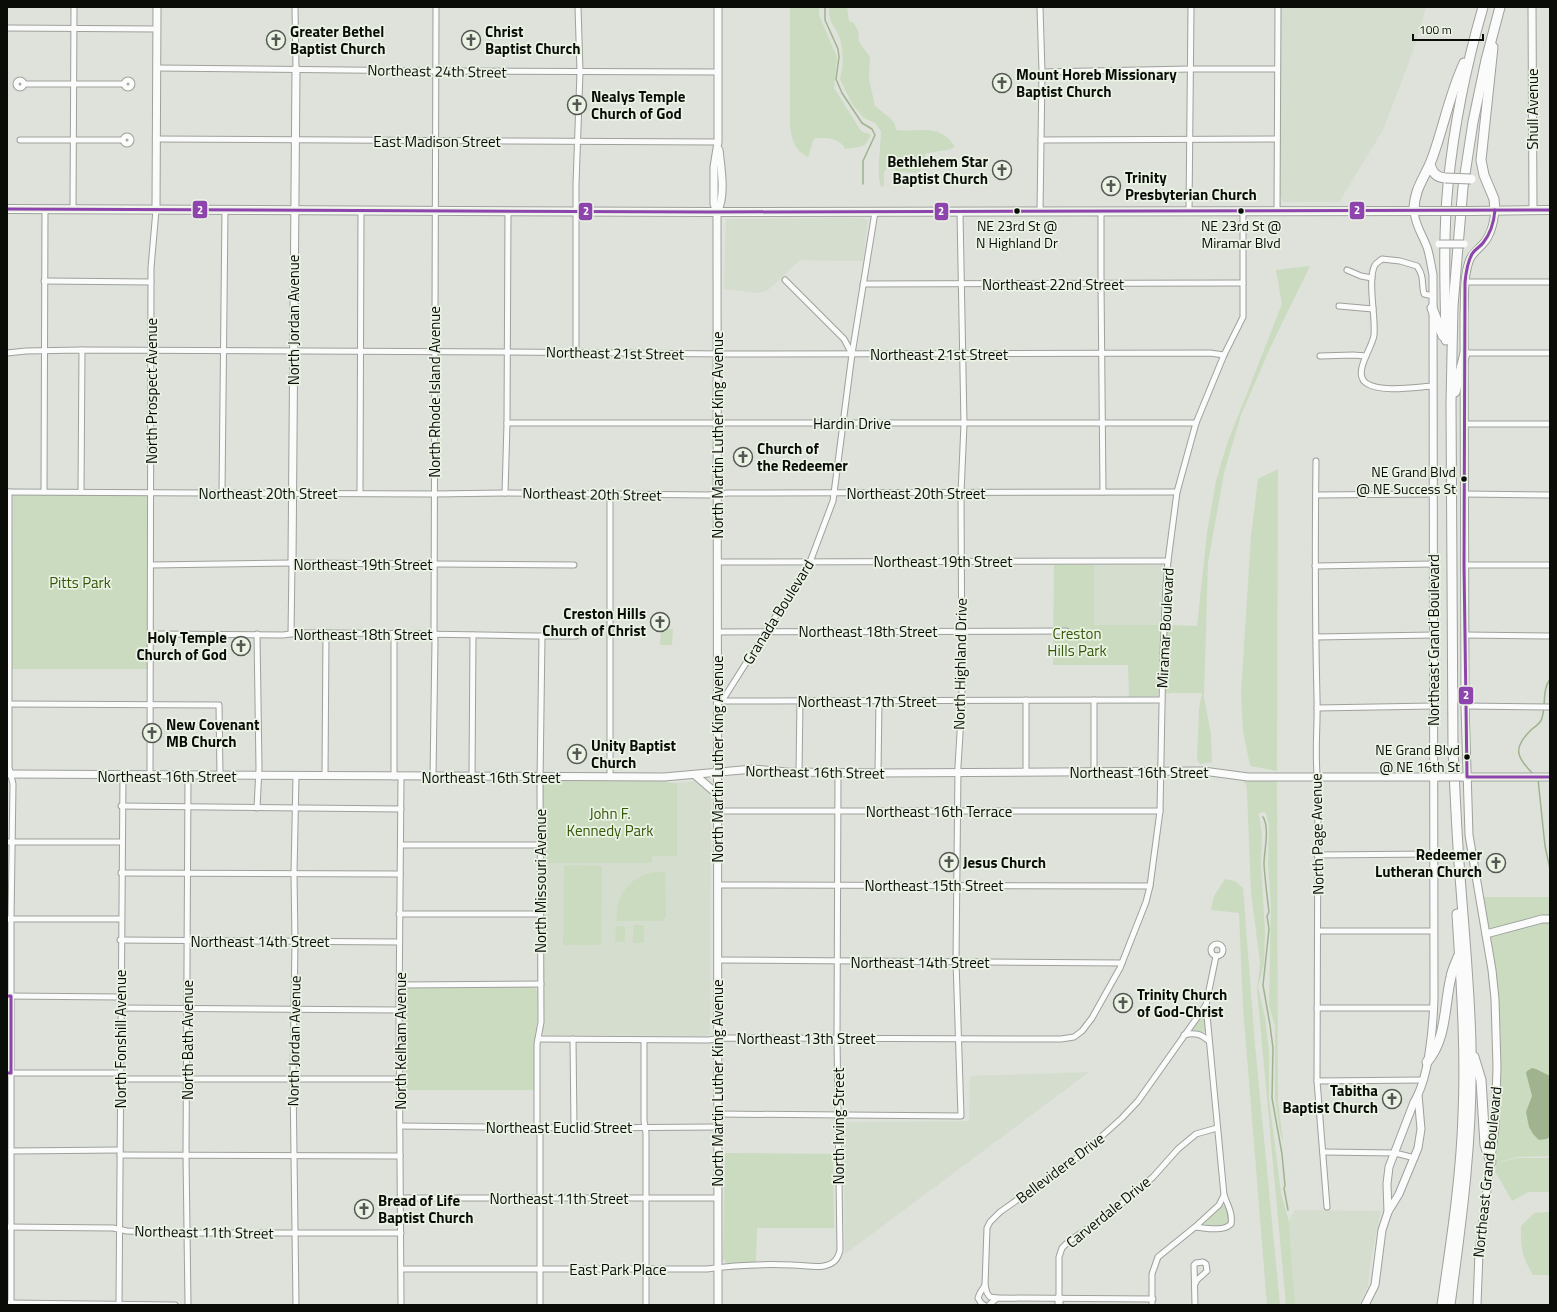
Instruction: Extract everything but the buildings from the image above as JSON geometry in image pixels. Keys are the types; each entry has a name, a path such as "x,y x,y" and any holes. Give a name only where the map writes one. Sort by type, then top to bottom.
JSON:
{"highway":[{"path":"1442,1305 1458,1191 1464,1115 1464,1040 1450,816 1446,706 1446,224 1448,186 1460,102 1471,49 1483,7"},
{"path":"1450,1305 1465,1193 1469,1149 1471,1046 1453,748 1452,306 1463,188 1479,89 1500,7"},
{"path":"1494,28 1492,62 1481,160 1482,169 1494,198 1495,210"},
{"path":"1414,210 1415,195 1430,165 1455,82 1471,49"},
{"path":"1430,165 1434,174 1440,178 1478,178 1482,173 1482,169"},
{"path":"1432,308 1446,345"},
{"path":"1452,403 1465,353"},
{"path":"1428,1062 1438,1046 1451,977 1459,953"},
{"path":"1471,1046 1480,1080 1485,1145 1491,1162"}],"main road":[{"name":"North Prospect Avenue","path":"156,210 157,7"},
{"name":"North Martin Luther King Avenue","path":"718,7 718,142 721,168 721,205 717,212 717,632 720,701 717,773 718,1305"},
{"name":"Shull Avenue","path":"1532,7 1533,210"},
{"name":"North Jordan Avenue","path":"292,563 292,351 296,69"},
{"path":"7,208 576,212 1550,210"},
{"name":"Northeast Grand Boulevard","path":"1388,1212 1387,1176 1423,1080 1428,1062 1434,1008 1434,854 1436,777 1433,706 1433,296 1431,263 1426,245 1414,219 1414,210"},
{"name":"Northeast Grand Boulevard","path":"1477,1305 1479,1252 1491,1162 1496,1108 1497,1067 1494,999 1486,934 1469,835 1464,776 1465,282 1467,268 1476,249 1488,236 1494,220 1495,210"},
{"path":"1426,245 1464,244 1476,249"},
{"name":"Northeast 16th Street","path":"9,775 664,777 753,769 838,773 1210,771 1248,777 1550,777"},
{"path":"695,775 717,794"},
{"path":"1486,934 1542,919 1550,919"},
{"name":"Northeast Grand Boulevard","path":"1365,1305 1375,1285 1380,1238 1388,1212 1399,1194 1415,1158 1421,1137 1418,1096"}],"street":[{"path":"73,209 74,7"},
{"name":"North Jordan Avenue","path":"296,7 296,69"},
{"name":"North Rhode Island Avenue","path":"433,777 436,7"},
{"path":"576,352 576,212 580,72 578,7"},
{"path":"1040,7 1042,72 1040,212"},
{"path":"1189,211 1191,7"},
{"path":"1278,7 1278,211"},
{"path":"7,28 157,28"},
{"name":"Northeast 24th Street","path":"157,68 718,72"},
{"path":"1042,72 1277,69"},
{"path":"24,84 124,84"},
{"path":"1041,140 1190,138 1277,139"},
{"name":"East Madison Street","path":"157,139 718,142"},
{"path":"20,140 123,140"},
{"path":"44,492 45,209"},
{"name":"North Prospect Avenue","path":"150,775 151,255 156,228 156,210"},
{"path":"222,493 225,210"},
{"path":"360,493 361,210"},
{"path":"505,493 507,422 506,352 508,211"},
{"path":"1101,211 1101,424 1103,492"},
{"name":"Miramar Boulevard","path":"1074,1037 1082,1031 1092,1018 1122,963 1146,902 1150,886 1160,811 1162,700 1168,561 1177,492 1196,423 1224,355 1243,317 1243,211"},
{"name":"Granada Boulevard","path":"720,701 767,631 810,562 833,501 852,354 875,212"},
{"name":"North Highland Drive","path":"838,1114 961,1116 956,961 958,773 962,701 961,493 964,424 960,284 960,212"},
{"path":"1433,296 1424,294 1422,287 1423,279 1417,266 1400,261 1382,259 1375,265 1372,278 1375,328 1374,338 1362,370 1363,378 1366,383 1384,388 1433,386"},
{"path":"1347,270 1361,276 1372,278"},
{"path":"785,280 844,339 852,354"},
{"path":"44,281 151,282"},
{"path":"1465,282 1549,282"},
{"name":"Northeast 22nd Street","path":"863,284 1243,283"},
{"path":"1339,306 1373,309"},
{"name":"Northeast 21st Street","path":"7,353 44,350 82,350 717,354 1210,353 1224,355"},
{"path":"81,492 82,350"},
{"path":"1465,353 1550,353"},
{"path":"1320,356 1366,356"},
{"name":"Hardin Drive","path":"507,422 717,424 1196,423"},
{"path":"1465,424 1550,424"},
{"name":"North Page Avenue","path":"1316,461 1315,566 1318,931 1317,1081 1327,1207"},
{"path":"8,492 9,775 13,784 10,842 9,919 9,1073 12,1151 9,1228 9,1303 176,1305"},
{"name":"Northeast 20th Street","path":"8,492 434,494 1177,492"},
{"path":"610,494 610,777"},
{"path":"1316,495 1433,494"},
{"path":"1464,494 1550,495"},
{"name":"Northeast 19th Street","path":"717,562 1168,561"},
{"name":"North Jordan Avenue","path":"291,634 292,563"},
{"name":"Northeast 19th Street","path":"151,565 292,563 574,565"},
{"path":"1315,566 1433,564"},
{"path":"1464,565 1550,565"},
{"name":"Northeast 18th Street","path":"717,632 962,630 1066,631"},
{"path":"325,776 326,633"},
{"name":"Northeast 18th Street","path":"150,634 394,633 473,636 576,636"},
{"name":"North Kelham Avenue","path":"394,633 400,809 399,1010 401,1305"},
{"path":"257,634 257,808"},
{"path":"1316,637 1433,635"},
{"path":"472,777 473,636"},
{"name":"North Missouri Avenue","path":"540,1305 538,1039 541,1022 540,845 542,636"},
{"path":"1465,636 1550,636"},
{"path":"1026,700 1026,772"},
{"path":"1094,700 1094,772"},
{"name":"Northeast 17th Street","path":"720,701 1162,700"},
{"path":"799,772 800,701"},
{"path":"878,773 879,701"},
{"path":"9,704 219,705 220,776"},
{"path":"1317,708 1433,706"},
{"path":"1465,706 1550,707"},
{"name":"North Irving Street","path":"835,1262 840,1250 837,1038 838,773"},
{"name":"North Fonshill Avenue","path":"119,1304 122,775"},
{"name":"North Bath Avenue","path":"188,776 186,1078 188,1305"},
{"name":"North Jordan Avenue","path":"296,776 293,1009 293,1155 296,1305"},
{"path":"121,806 400,809"},
{"name":"Northeast 16th Terrace","path":"717,811 1160,811"},
{"path":"10,842 121,842"},
{"path":"400,845 540,845"},
{"path":"1317,855 1434,854"},
{"path":"121,873 400,874"},
{"name":"Northeast 15th Street","path":"717,885 1150,886"},
{"path":"399,914 540,914"},
{"path":"9,919 121,919"},
{"path":"1318,931 1434,931"},
{"name":"Northeast 14th Street","path":"120,940 399,942"},
{"path":"1195,1227 1219,1229 1228,1227 1231,1224 1231,1213 1224,1194 1206,1005 1216,956"},
{"name":"Northeast 14th Street","path":"717,960 1122,963"},
{"path":"399,984 541,984"},
{"path":"9,996 120,996"},
{"name":"Bellevidere Drive","path":"982,1304 978,1298 985,1285 986,1235 990,1222 1000,1212 1081,1155 1108,1132 1138,1101 1206,1005"},
{"path":"120,1008 399,1010"},
{"path":"1317,1008 1434,1008"},
{"path":"1184,1035 1192,1033 1199,1034 1209,1041"},
{"name":"Northeast 13th Street","path":"538,1039 644,1040 837,1038 958,1040 1061,1039 1074,1037"},
{"path":"573,1039 574,1128"},
{"path":"644,1040 646,1305"},
{"path":"9,1073 186,1078 400,1079"},
{"path":"1317,1081 1423,1080"},
{"path":"717,1114 838,1114"},
{"name":"Northeast Euclid Street","path":"400,1126 574,1128 717,1127"},
{"name":"Carverdale Drive","path":"1059,1301 1059,1257 1062,1248 1068,1242 1106,1216 1144,1185 1178,1149 1196,1134 1217,1128"},
{"path":"12,1151 186,1155 400,1156"},
{"path":"1322,1152 1395,1153 1415,1158"},
{"path":"985,1285 990,1297 997,1298 1059,1301 1153,1302 1152,1274 1158,1257 1219,1205 1224,1194"},
{"name":"Northeast 11th Street","path":"401,1198 717,1198"},
{"name":"Northeast 11th Street","path":"9,1228 120,1229 127,1231 188,1233 401,1233"},
{"name":"East Park Place","path":"401,1269 707,1269 727,1266 824,1266 835,1262"},
{"path":"1195,1284 1195,1305"},
{"path":"989,1305 997,1298"}],"shaded area":[{"path":"1281,7 1426,7 1413,51 1383,130 1339,202 1283,202 1280,195"},
{"path":"860,218 868,220 863,261 800,260 768,290 758,293 724,289 726,219"},
{"path":"1094,565 1163,565 1162,625 1094,625"},
{"path":"697,781 710,793 711,796 710,1033 706,1036 544,1035 543,863 651,863 651,856 677,856 677,783"},
{"path":"1532,1068 1550,1076 1550,1137 1546,1139 1539,1140 1533,1134 1529,1127 1526,1112 1532,1096 1526,1073"},
{"path":"1089,1072 845,1254 843,1122 969,1121 970,1076"},
{"path":"1294,1210 1381,1211 1371,1258 1368,1285 1359,1305 1295,1305 1289,1222"}],"green space":[{"path":"790,7 819,7 819,15 837,57 834,88 861,131 871,135 865,145 845,149 840,142 836,140 828,138 815,138 808,157 795,145 790,127"},
{"path":"829,7 847,7 849,21 854,23 858,31 859,42 870,57 869,79 875,106 890,118 895,124 896,130 936,131 949,139 955,147 948,150 925,154 924,166 919,173 898,172 890,166 884,172 884,186 881,187 879,166 881,131 875,123 864,118 852,104 840,79 843,62 842,50 840,39 830,19"},
{"path":"1310,266 1271,346 1241,415 1224,473 1208,563 1204,697 1211,734 1212,762 1200,764 1197,760 1199,709 1202,693 1164,693 1167,625 1197,626 1207,533 1216,481 1227,444 1282,304 1276,270"},
{"path":"1278,469 1277,771 1250,766 1243,731 1241,693 1251,536 1258,479"},
{"name":"Pitts Park","path":"13,495 144,495 147,497 147,669 12,669"},
{"name":"Creston Hills Park","path":"1054,565 1094,565 1094,625 1162,625 1158,696 1129,697 1128,665 1053,665"},
{"path":"661,629 673,629 672,645 660,645"},
{"name":"John F. Kennedy Park","path":"545,780 662,780 670,783 677,783 677,856 652,856 652,863 543,863 543,784"},
{"path":"1247,780 1277,780 1278,1102 1283,1142 1280,1132 1275,1097 1275,1027 1269,1005 1271,905 1268,864 1269,826 1266,813 1264,812 1259,813 1262,835 1261,864 1265,932 1264,964 1258,987 1265,1017 1269,1053 1269,1098 1281,1193 1289,1222 1295,1305 1286,1305 1257,990 1260,963 1251,892 1247,792 1246,784 1243,782"},
{"path":"564,865 602,866 601,945 563,945"},
{"path":"658,872 665,872 666,917 661,921 617,921 618,903 627,888 640,877"},
{"path":"1225,879 1235,881 1243,888 1255,1045 1280,1305 1267,1305 1243,1007 1239,913 1211,910 1214,896"},
{"path":"1483,897 1550,897 1550,1156 1518,1157 1495,1163 1501,1092 1500,1031 1495,973"},
{"path":"633,925 644,925 644,943 633,943"},
{"path":"616,926 625,926 625,942 615,942"},
{"path":"534,986 537,991 537,1020 535,1037 534,1090 405,1090 403,1088 402,988"},
{"path":"1203,1012 1206,1029 1204,1032 1193,1030 1193,1028"},
{"path":"725,1153 833,1154 834,1228 757,1228 756,1262 726,1263 723,1258"},
{"path":"1518,1158 1550,1158 1550,1275 1533,1275 1524,1257 1521,1234 1521,1226 1534,1213 1549,1212 1549,1192 1528,1192 1512,1201 1495,1173 1496,1163"},
{"path":"1222,1205 1228,1211 1228,1222 1221,1225 1204,1224"}],"waterway":[{"path":"825,7 825,20 838,49 839,57 836,79 842,93 862,123 872,129 875,135 863,161 863,184"},
{"path":"1534,775 1520,758 1519,747 1521,742 1541,720 1546,688 1550,679"},
{"path":"1538,779 1545,846 1550,869"},
{"path":"1263,817 1266,827 1264,864 1269,912 1267,916 1269,929 1263,985 1273,1048 1272,1098 1282,1154 1284,1188 1288,1210"}],"transit line":[{"name":"2","path":"7,209 710,212 1550,210"},
{"name":"2","path":"1495,210 1493,223 1488,235 1470,257 1465,282 1464,565 1467,777 1550,777"},
{"name":"2","path":"7,996 11,996 11,1073 7,1073"}],"place":[{"name":"Greater Bethel Baptist Church","path":"276,40"},
{"name":"Christ Baptist Church","path":"471,40"},
{"name":"Mount Horeb Missionary Baptist Church","path":"1002,83"},
{"name":"Nealys Temple Church of God","path":"577,105"},
{"name":"Bethlehem Star Baptist Church","path":"1002,170"},
{"name":"Trinity Presbyterian Church","path":"1111,186"},
{"name":"NE 23rd St @ N Highland Dr","path":"1017,211"},
{"name":"NE 23rd St @ Miramar Blvd","path":"1241,211"},
{"name":"Church of the Redeemer","path":"743,457"},
{"name":"NE Grand Blvd @ NE Success St","path":"1464,479"},
{"name":"Creston Hills Church of Christ","path":"660,622"},
{"name":"Holy Temple Church of God","path":"241,646"},
{"name":"New Covenant MB Church","path":"152,733"},
{"name":"Unity Baptist Church","path":"577,754"},
{"name":"NE Grand Blvd @ NE 16th St","path":"1467,757"},
{"name":"Jesus Church","path":"949,862"},
{"name":"Redeemer Lutheran Church","path":"1496,863"},
{"name":"Trinity Church of God-Christ","path":"1123,1003"},
{"name":"Tabitha Baptist Church","path":"1392,1099"},
{"name":"Bread of Life Baptist Church","path":"364,1209"}]}
